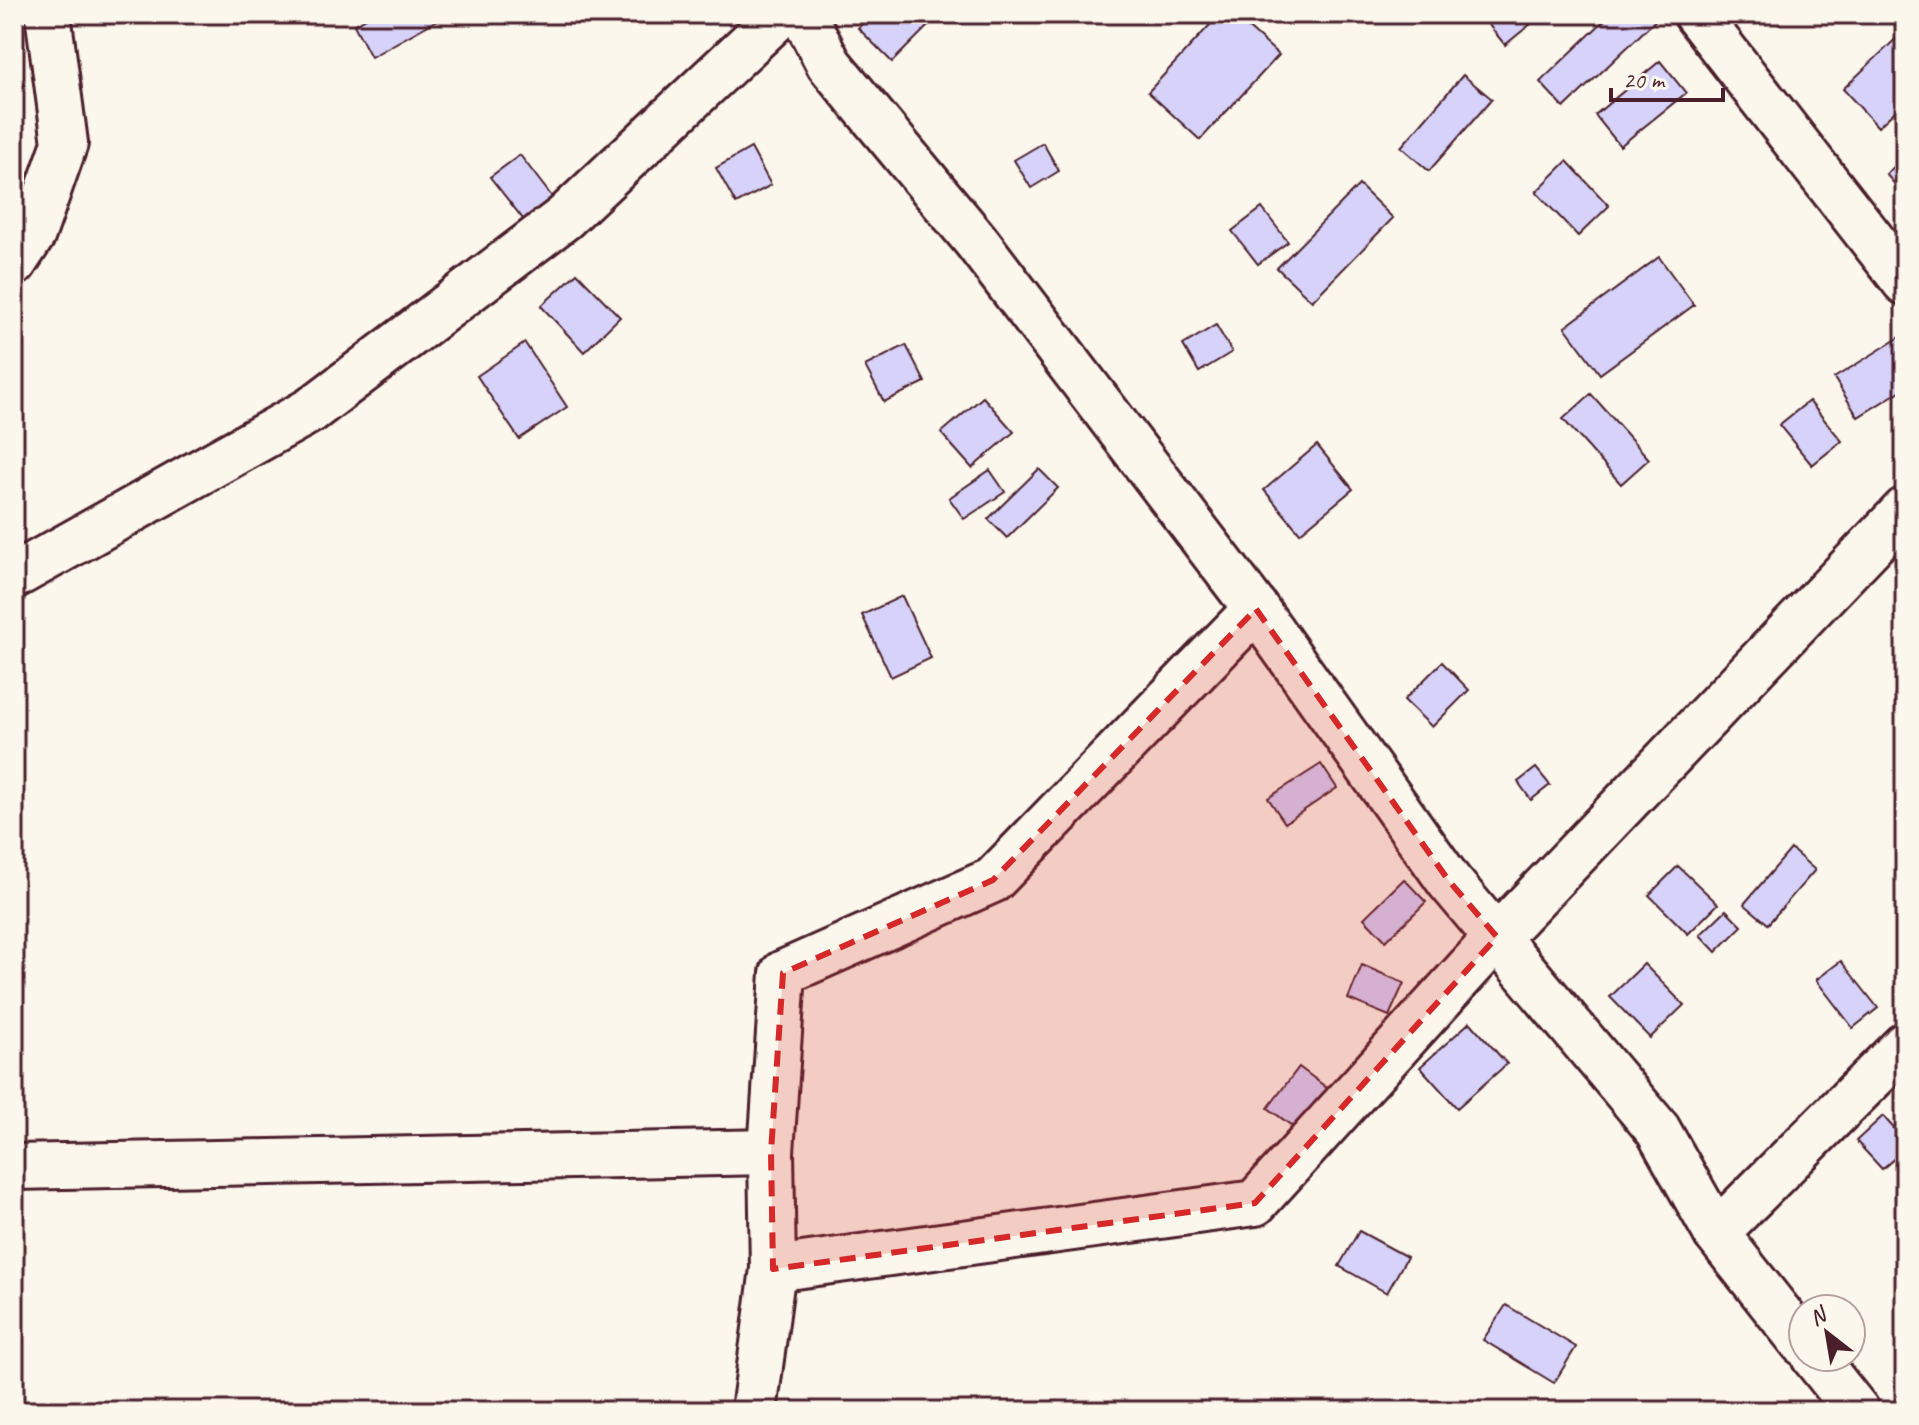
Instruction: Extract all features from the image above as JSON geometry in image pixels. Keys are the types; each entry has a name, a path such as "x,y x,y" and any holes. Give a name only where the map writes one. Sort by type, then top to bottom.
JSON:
{"street":[{"path":"14,263 33,234 65,143 48,14"},
{"path":"14,576 311,410 564,218 781,14"},
{"path":"803,14 829,64 976,241 1256,609 1449,881 1658,1130 1716,1233 1787,1323"},
{"path":"1696,14 1905,282"},
{"path":"773,1269 1255,1203 1497,937 1905,510"},
{"path":"754,1411 773,1269 771,1152 783,973 993,880 1256,609"},
{"path":"1716,1233 1905,1045"},
{"path":"14,1167 771,1152"},
{"path":"1827,1373 1857,1411"}],"highlighted area":[{"path":"1256,609 1449,881 1497,937 1255,1203 773,1269 771,1152 783,973 993,880"}],"building":[{"path":"373,14 448,14 371,57 354,25"},
{"path":"872,14 940,14 892,62 858,28"},
{"path":"1220,14 1233,14 1279,55 1200,140 1148,92"},
{"path":"1480,14 1543,14 1505,45"},
{"path":"1611,14 1662,14 1564,108 1540,82"},
{"path":"1905,30 1905,102 1878,127 1843,89"},
{"path":"1660,61 1686,93 1620,146 1595,115"},
{"path":"1463,75 1492,99 1429,171 1401,147"},
{"path":"1043,143 1059,171 1031,188 1014,160"},
{"path":"751,148 771,185 736,204 716,168"},
{"path":"520,155 556,202 527,224 490,177"},
{"path":"1905,157 1905,196 1886,174"},
{"path":"1567,161 1609,206 1578,236 1536,192"},
{"path":"1359,185 1393,218 1312,301 1277,268"},
{"path":"1262,208 1288,242 1258,264 1232,231"},
{"path":"1659,257 1694,305 1600,374 1565,327"},
{"path":"577,273 620,317 584,352 541,306"},
{"path":"1216,325 1232,352 1199,372 1183,345"},
{"path":"1905,334 1905,388 1858,417 1834,378"},
{"path":"525,343 567,407 519,439 477,376"},
{"path":"906,345 925,382 884,402 865,366"},
{"path":"1591,394 1649,459 1621,484 1563,419"},
{"path":"983,397 1014,432 972,468 941,433"},
{"path":"1809,401 1842,441 1812,465 1779,425"},
{"path":"1317,445 1353,489 1300,533 1264,490"},
{"path":"1039,469 1058,488 1007,538 988,519"},
{"path":"990,470 1005,492 964,519 949,498"},
{"path":"902,596 931,658 891,677 862,615"},
{"path":"1442,662 1469,690 1432,727 1404,700"},
{"path":"1321,764 1337,788 1285,823 1268,798"},
{"path":"1536,768 1550,785 1531,800 1518,782"},
{"path":"1791,849 1815,870 1768,924 1744,904"},
{"path":"1678,866 1718,904 1688,934 1649,895"},
{"path":"1404,879 1426,902 1386,941 1364,918"},
{"path":"1726,910 1742,926 1716,952 1700,935"},
{"path":"1841,961 1878,1008 1853,1028 1816,980"},
{"path":"1644,964 1684,1005 1650,1038 1610,997"},
{"path":"1362,965 1404,983 1389,1016 1348,999"},
{"path":"1470,1022 1507,1064 1457,1108 1420,1067"},
{"path":"1299,1067 1331,1091 1300,1132 1268,1108"},
{"path":"1883,1116 1905,1141 1905,1149 1882,1169 1856,1141"},
{"path":"1359,1231 1407,1257 1387,1293 1339,1266"},
{"path":"1506,1305 1576,1347 1554,1383 1483,1340"}]}
